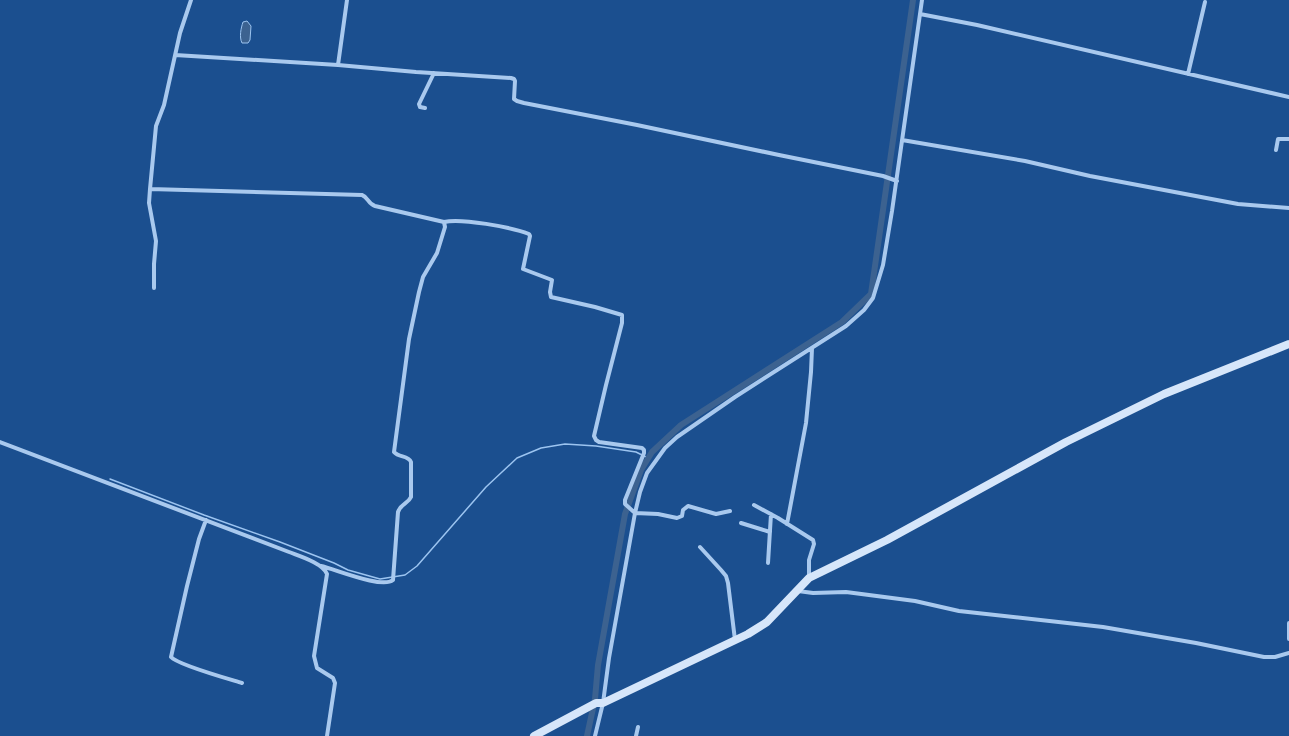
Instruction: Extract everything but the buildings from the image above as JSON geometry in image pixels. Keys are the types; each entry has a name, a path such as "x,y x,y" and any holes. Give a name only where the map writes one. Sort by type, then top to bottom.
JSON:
{"main road":[{"path":"534,736 597,704 748,634 767,622 809,578 887,540 1066,442 1158,397 1289,344"}],"street":[{"path":"154,288 156,241 149,202 156,126 165,100 175,55 191,0"},
{"path":"338,65 347,0"},
{"path":"595,736 597,704 609,658 634,513 647,473 671,442 681,433 846,326 864,310 873,298 883,265 897,181 922,0"},
{"path":"1188,74 1206,2"},
{"path":"920,14 984,26 1289,97"},
{"path":"175,55 511,78 515,81 514,98 517,101 524,103 883,176 897,181"},
{"path":"425,108 420,107 419,104 434,73"},
{"path":"1276,150 1278,139 1289,139"},
{"path":"902,140 1026,161 1090,176 1238,204 1289,208"},
{"path":"150,189 362,195 366,197 370,204 375,206 444,222 452,220 504,227 529,234 530,236 523,269 552,280 550,292 552,298 595,307 622,315 622,323 596,426 595,439 599,442 642,448 644,450 642,459 625,500 625,504 634,513 658,514 677,518 682,516 683,510 688,506 716,514 730,511"},
{"path":"0,442 289,552 321,566 370,580 387,583 393,578 398,515 401,506 410,500 411,497 411,462 408,458 394,452 409,339 421,285 427,270 437,253 445,227 444,222"},
{"path":"787,524 806,423 812,365 812,348"},
{"path":"754,505 812,540 814,544 809,560 809,578"},
{"path":"768,563 771,514"},
{"path":"206,520 180,609 171,656 173,659 186,665 242,683"},
{"path":"741,523 770,532"},
{"path":"700,547 726,576 735,640"},
{"path":"321,566 326,570 327,574 314,656 317,668 333,678 335,683 327,736"},
{"path":"797,590 813,593 838,591 915,601 959,611 1103,627 1196,643 1264,657 1275,657 1289,653"},
{"path":"1289,623 1289,639"},
{"path":"636,736 638,727"}],"water":[{"path":"247,21 251,26 250,40 248,43 242,43 240,35 243,22"}],"waterway":[{"path":"587,736 595,699 598,665 625,514 641,470 652,452 681,425 842,322 871,294 913,0"},
{"path":"110,479 280,542 348,570 380,579 405,575 417,566 486,487 517,458 541,448 565,444 596,446 636,452 648,458"}]}
